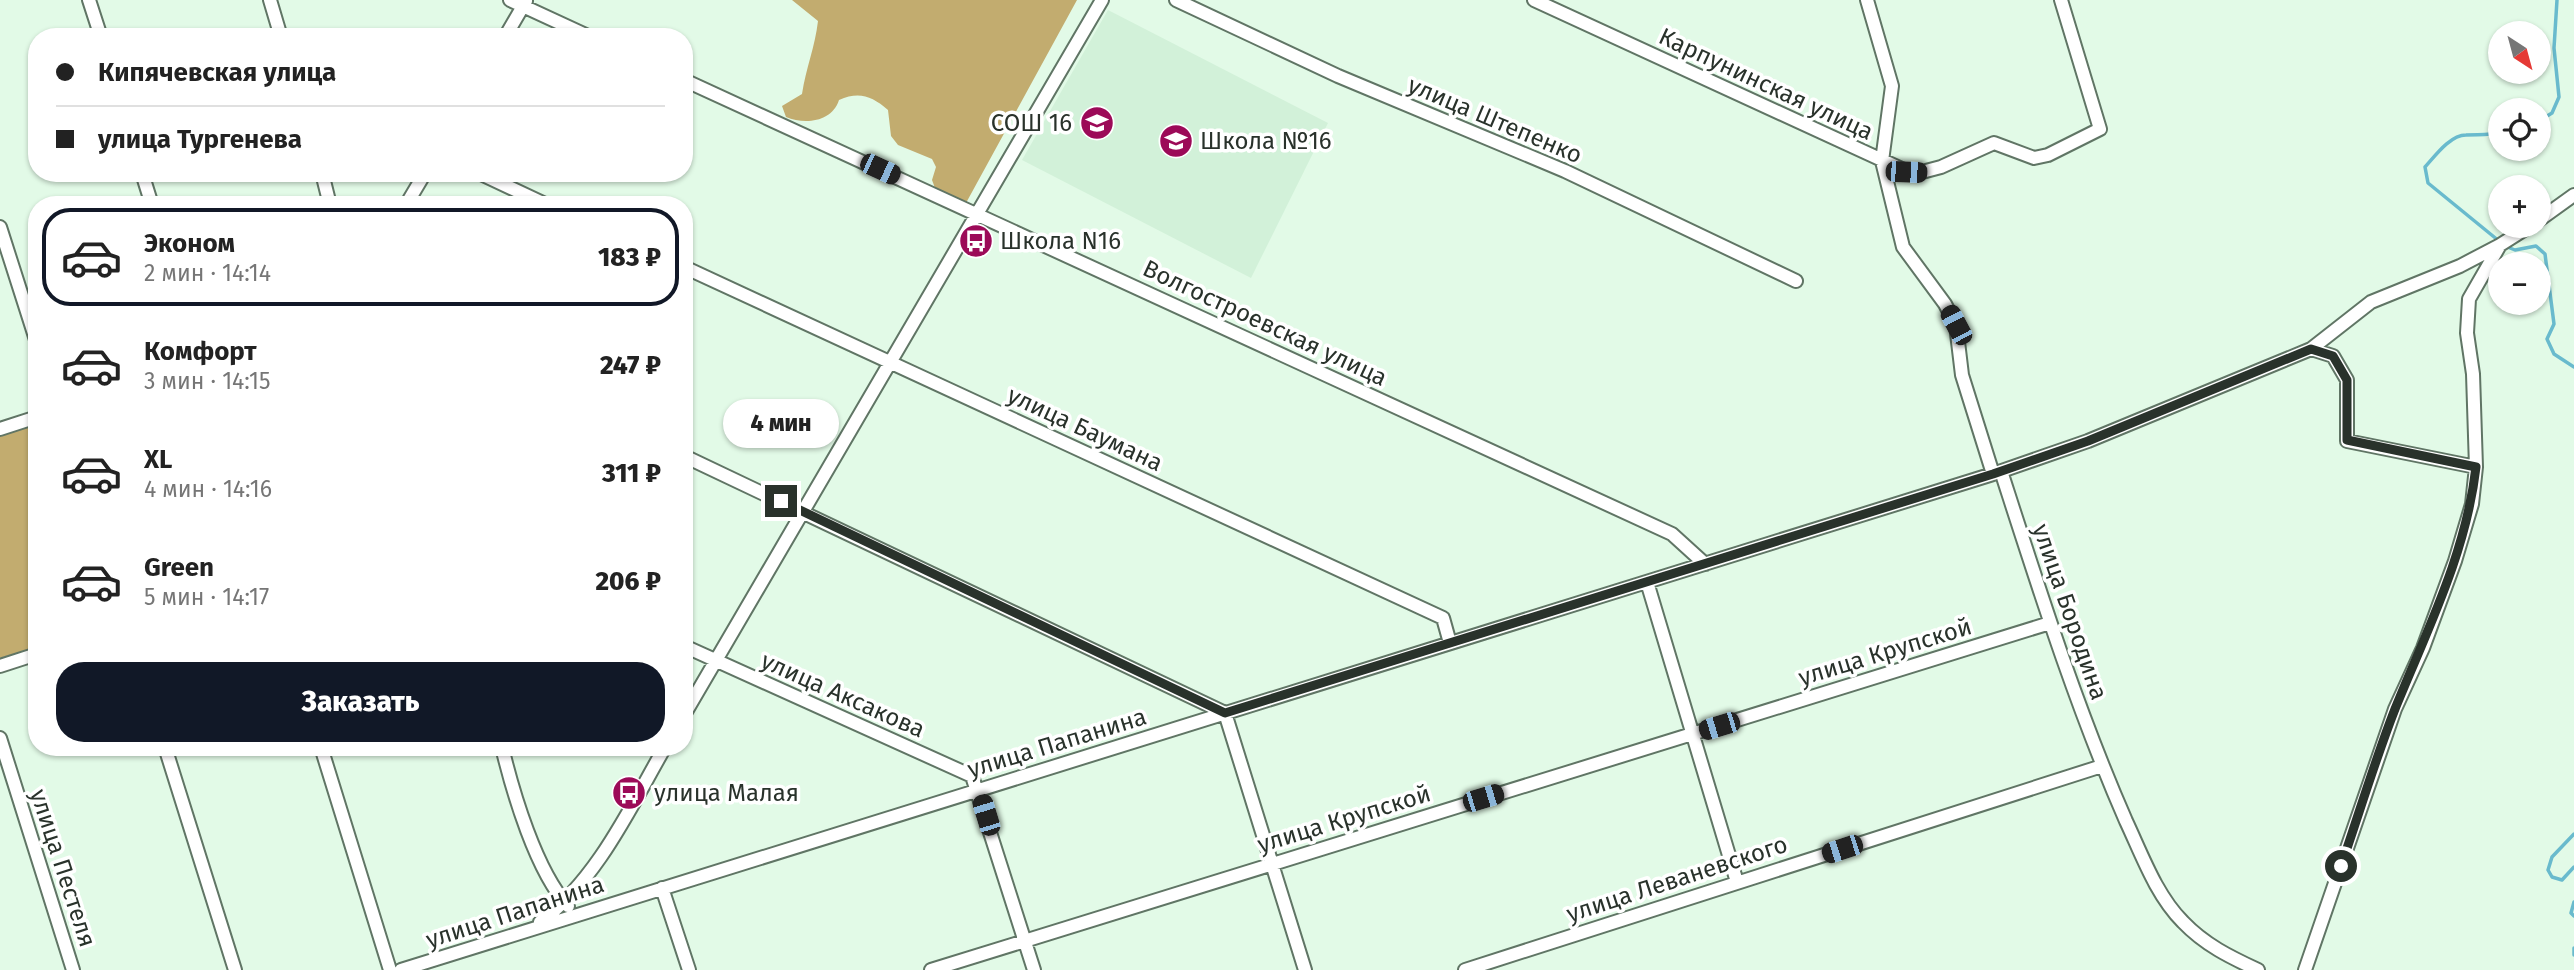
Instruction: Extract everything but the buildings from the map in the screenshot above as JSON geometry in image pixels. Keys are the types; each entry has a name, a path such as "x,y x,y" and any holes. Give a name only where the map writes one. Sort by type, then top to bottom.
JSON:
{"street":[{"path":"89,0 98,28"},
{"path":"270,0 278,28"},
{"path":"510,0 525,3 573,28"},
{"path":"693,699 805,512 1102,0"},
{"name":"улица Штепенко","path":"1177,0 1338,76 1565,171 1796,281"},
{"name":"Карпунинская улица","path":"1534,0 1906,172 1922,172 1994,143 2034,158 2048,155 2100,129 2061,0"},
{"path":"1867,0 1892,86 1882,161"},
{"path":"510,28 525,3"},
{"name":"Волгостроевская улица","path":"693,84 1672,534 1705,564"},
{"name":"улица Бородина","path":"1882,161 1903,247 1945,304 1956,325 1962,375 2102,766 2152,878 2181,920 2214,950 2258,970"},
{"path":"498,182 528,196"},
{"path":"2551,211 2574,195"},
{"path":"0,226 28,315"},
{"name":"улица Папанина","path":"401,970 1997,473 2113,431 2311,349 2371,302 2460,266 2511,238"},
{"path":"2305,970 2395,709 2423,648 2455,561 2472,504 2476,467 2473,374 2467,333 2469,299 2500,245"},
{"name":"улица Баумана","path":"693,271 1443,618 1450,643"},
{"path":"2311,349 2333,356 2347,380 2347,440 2476,467"},
{"path":"0,429 28,420"},
{"path":"693,460 1225,713 1306,970"},
{"path":"1647,582 1737,882"},
{"name":"улица Крупской","path":"931,970 2050,623"},
{"name":"улица Аксакова","path":"693,650 972,776 978,790"},
{"path":"0,666 28,657"},
{"name":"улица Пестеля","path":"0,738 73,970"},
{"path":"168,756 235,970"},
{"path":"324,756 390,970"},
{"path":"504,756 513,795 551,883 576,914"},
{"path":"526,930 565,902 632,817 661,756"},
{"name":"улица Леваневского","path":"1465,970 2102,766"},
{"path":"978,790 1034,970"},
{"path":"662,888 689,970"}],"shaded area":[{"path":"792,0 1077,0 966,203 935,188 932,180 936,167 932,159 898,145 891,136 888,110 871,98 853,96 839,100 830,113 817,120 801,121 786,117 782,106 802,94 818,21"},
{"name":"Школа №16","path":"1108,10 1328,123 1251,278 1022,160"},
{"path":"28,426 28,650 0,658 0,435"}],"waterway":[{"path":"2551,114 2559,97 2554,48 2557,0"},
{"path":"2488,134 2454,138 2425,167 2428,183 2499,241"},
{"path":"2505,246 2515,250 2536,246 2545,254 2554,324 2547,339 2554,354 2574,367"},
{"path":"2574,834 2552,857 2548,870 2552,877 2562,880 2574,867"},
{"path":"2574,902 2571,913 2574,916"},
{"path":"2574,948 2574,955"}],"place":[{"name":"СОШ 16","path":"1097,123"},
{"name":"Школа №16","path":"1176,141"},
{"name":"Школа N16","path":"976,241"},
{"name":"улица Малая","path":"629,793"}],"route":[{"path":"781,501 1225,713 1993,474 2088,441 2237,382 2311,349 2333,356 2347,380 2347,440 2476,467 2472,504 2455,561 2423,648 2395,709 2341,866"}]}
